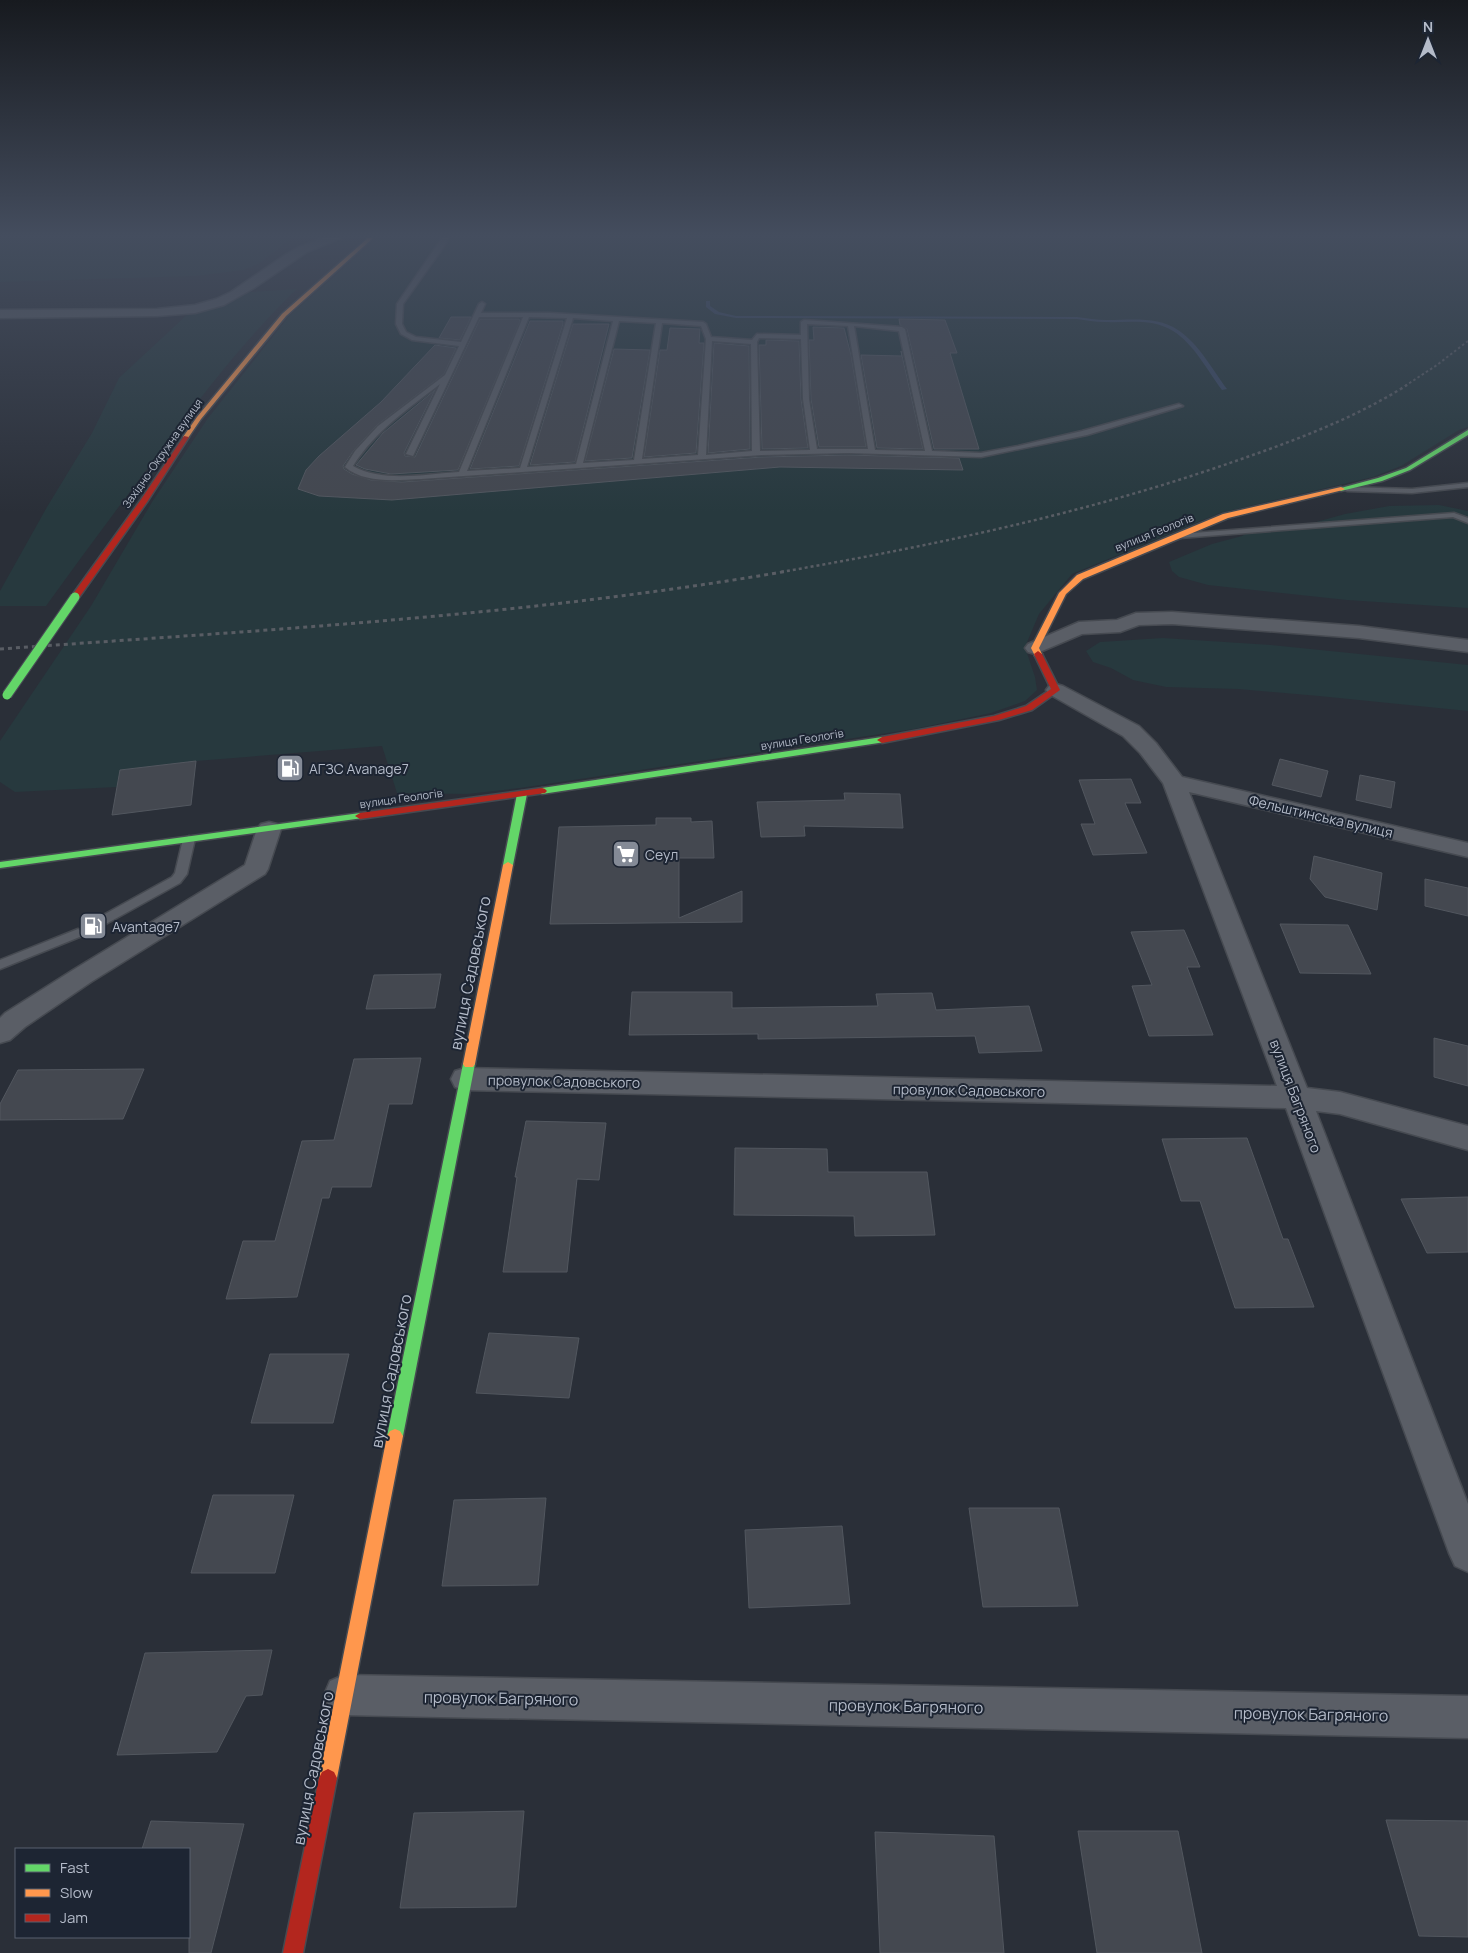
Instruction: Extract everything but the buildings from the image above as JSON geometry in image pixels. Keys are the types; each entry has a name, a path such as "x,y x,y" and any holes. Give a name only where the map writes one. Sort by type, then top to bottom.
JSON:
{"street":[{"name":"Західно-Окружна вулиця","path":"0,705 200,418 272,329"},
{"name":"вулиця Геологів","path":"1035,648 1064,593 1080,577 1226,516 1380,480 1408,469 1468,432"},
{"path":"1056,690 1035,648 1079,628 1120,626 1136,620 1172,618 1359,632 1468,646"},
{"name":"вулиця Геологів","path":"0,865 522,794 928,732 996,718 1029,708 1056,690"},
{"name":"вулиця Багряного","path":"1056,690 1131,731 1148,748 1174,782 1296,1097 1468,1553"},
{"name":"Фельштинська вулиця","path":"1174,782 1468,850"},
{"name":"вулиця Садовського","path":"293,1953 522,794"},
{"path":"0,1033 15,1020 82,976 256,869 269,829"},
{"name":"провулок Садовського","path":"466,1079 1296,1097 1340,1103 1468,1138"},
{"name":"провулок Багряного","path":"344,1694 1468,1717"}],"lane":[{"path":"401,329 403,333 414,339 462,344"},
{"path":"410,454 469,329"},
{"path":"462,474 521,329"},
{"path":"523,469 566,329"},
{"path":"579,465 613,329"},
{"path":"638,461 658,329"},
{"path":"702,456 709,339 705,329"},
{"path":"804,329 806,399 814,452"},
{"path":"852,329 872,452"},
{"path":"902,329 929,453"},
{"path":"756,453 754,342 757,336 805,337"},
{"path":"709,339 754,342"},
{"path":"447,376 389,420 357,452 349,467 358,474 374,477 421,477 756,453 872,452 981,455 1084,433 1179,406"},
{"path":"1345,489 1412,491 1468,485"},
{"path":"1175,536 1454,515 1468,521"},
{"path":"100,922 176,880 181,874 189,840"},
{"path":"0,964 78,933"}],"shaded area":[{"path":"172,329 258,329 186,418 46,606 0,606 0,591 47,507 92,433 119,378"},
{"path":"279,329 1468,329 1468,427 1459,430 1401,466 1373,477 1220,513 1072,574 1039,614 1025,647 1035,677 1037,690 1025,701 991,713 914,729 520,788 467,794 397,793 382,746 196,761 121,770 117,787 15,792 0,782 0,741 91,606 152,502 208,418"},
{"path":"1439,505 1468,511 1468,608 1347,600 1208,585 1179,577 1172,571 1169,562 1212,544 1242,536 1253,529 1291,529 1345,514 1389,506"},
{"path":"1163,638 1271,645 1468,665 1468,711 1238,689 1166,687 1133,680 1111,668 1093,662 1086,651 1100,642"}],"waterway":[{"path":"1173,329 1182,335 1195,349 1224,389"}],"railway":[{"path":"1405,386 1437,365 1468,341"},
{"path":"781,572 950,540 1062,513 1172,482 1250,456 1319,430 1386,398 1407,385"},
{"path":"0,649 395,620 592,600 788,571"}],"traffic: fast":[{"path":"1341,489 1380,480 1408,469 1468,432"},
{"path":"7,695 75,597"},
{"path":"542,791 882,740"},
{"path":"508,865 522,794"},
{"path":"0,865 360,816"},
{"path":"395,1436 469,1064"}],"traffic: slow":[{"path":"186,437 199,418 272,329"},
{"path":"1038,654 1035,648 1063,593 1080,577 1226,516 1341,489"},
{"path":"469,1064 508,865"},
{"path":"328,1778 395,1436"}],"traffic: jam":[{"path":"75,597 143,502 186,437"},
{"path":"882,740 996,718 1029,708 1056,690 1038,654"},
{"path":"360,816 542,791"},
{"path":"293,1953 328,1778"}],"place":[{"name":"АГЗС Avanage7","path":"290,768"},
{"name":"Сеул","path":"626,854"},
{"name":"Avantage7","path":"93,926"}]}
